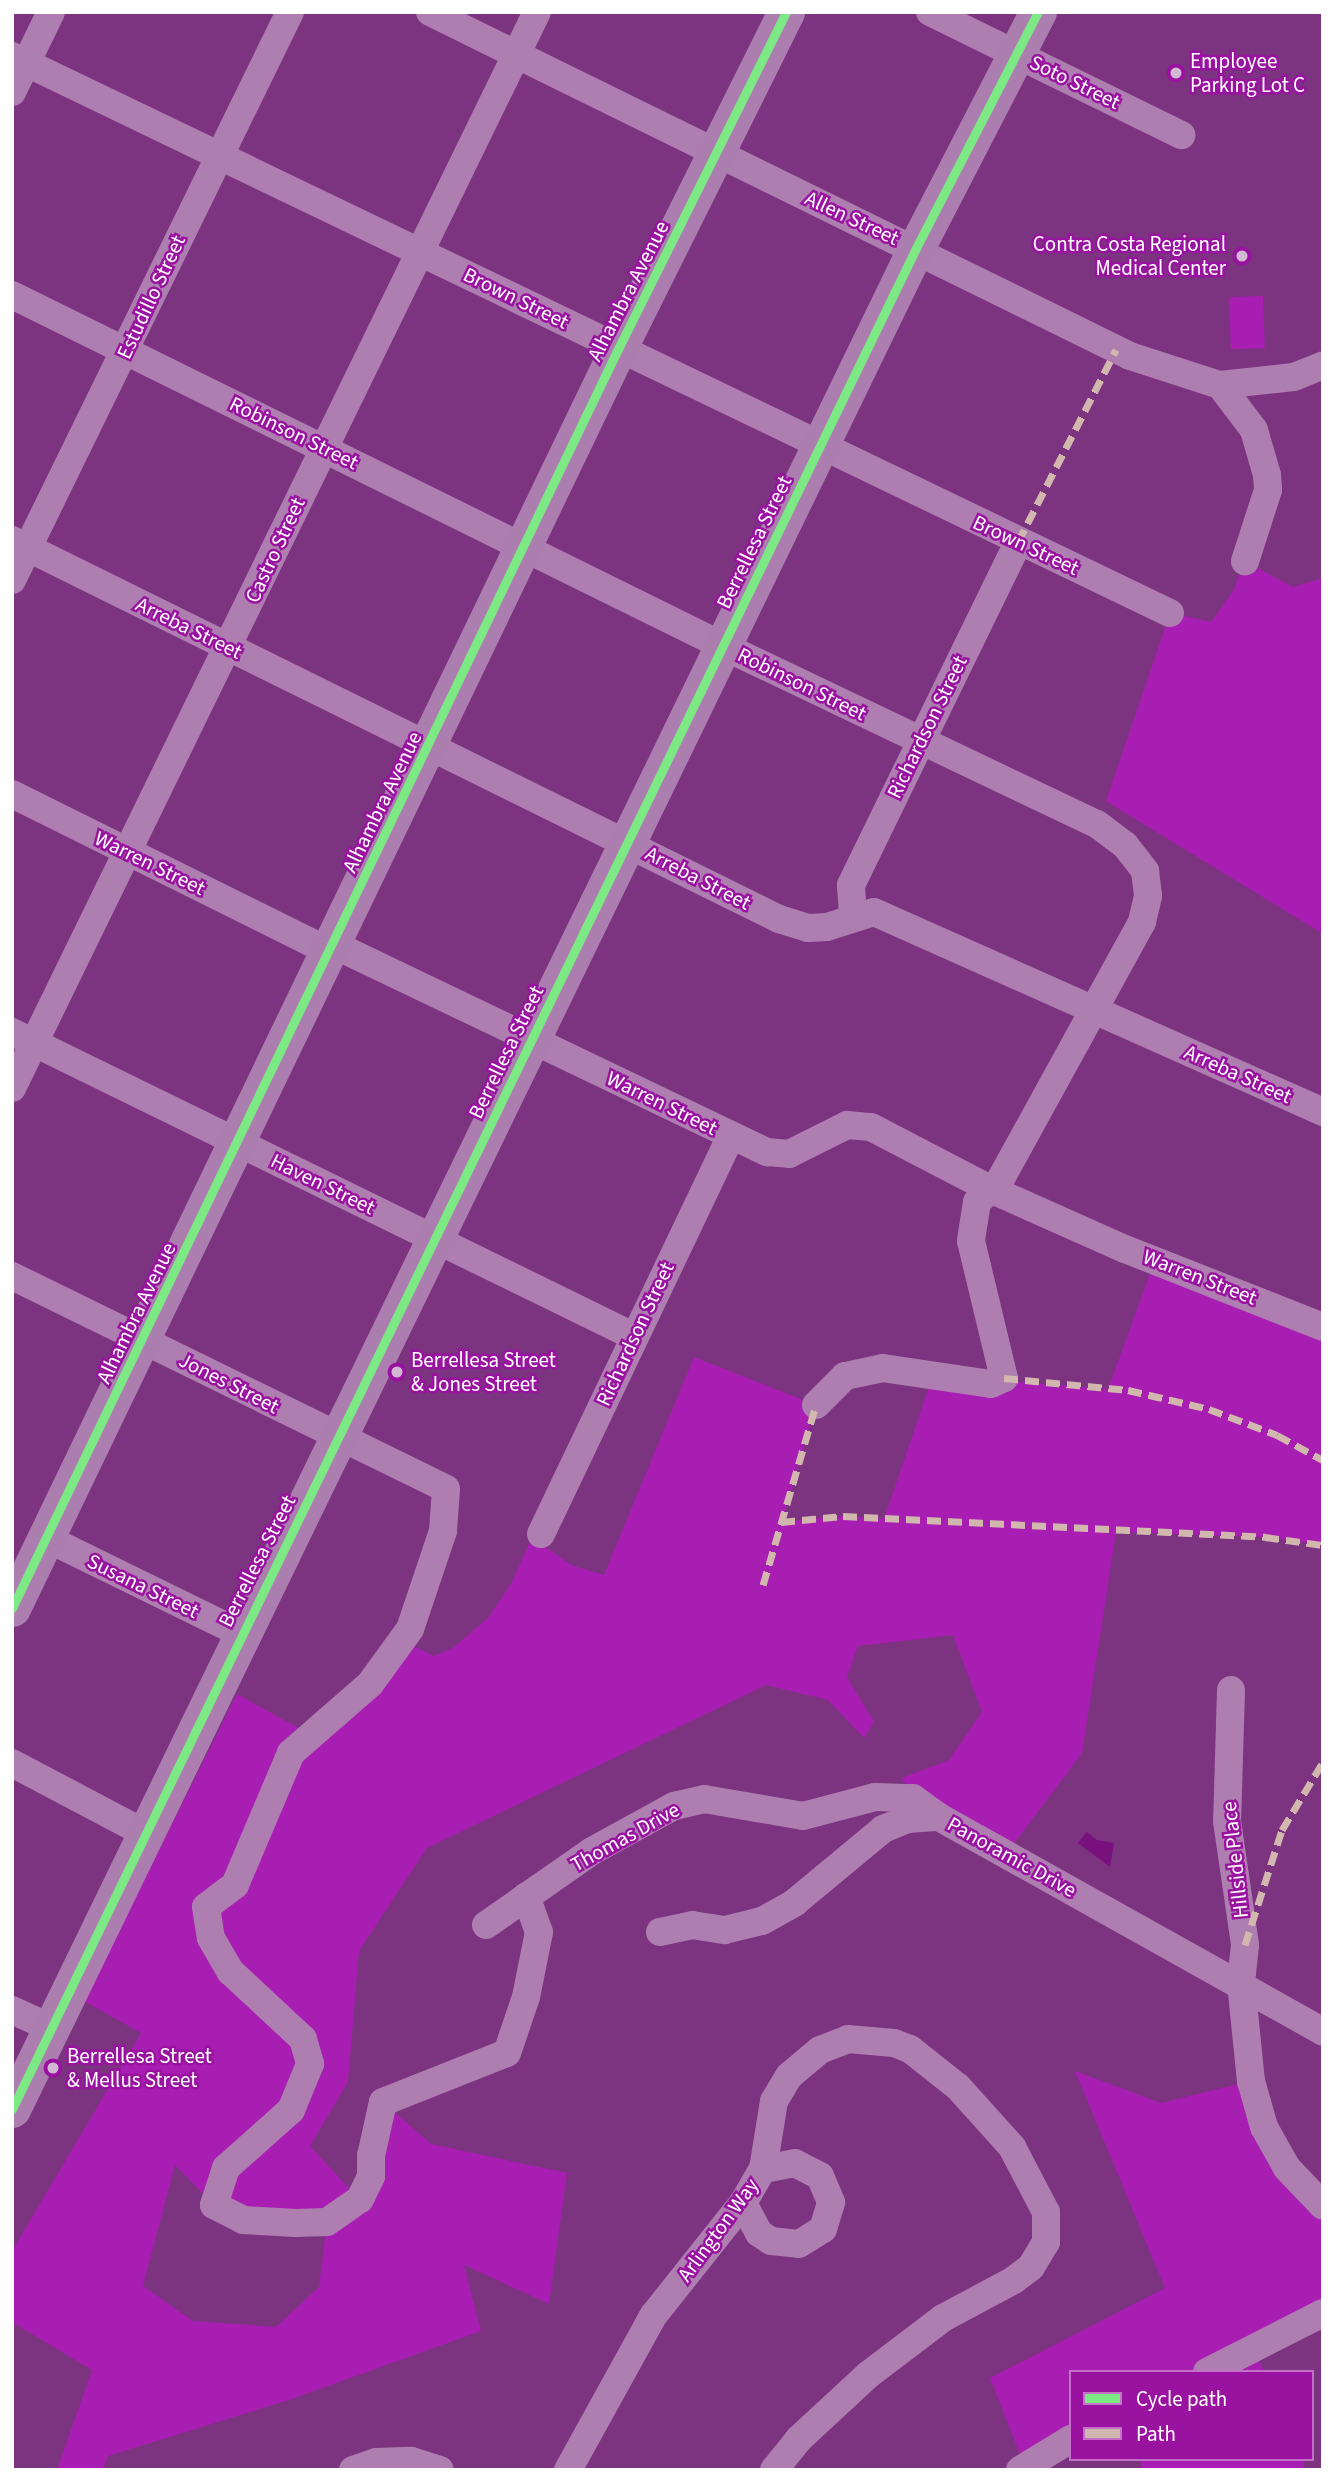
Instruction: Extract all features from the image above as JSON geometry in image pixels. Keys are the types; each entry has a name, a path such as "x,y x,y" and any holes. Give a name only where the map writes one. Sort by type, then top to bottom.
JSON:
{"main road":[{"name":"Alhambra Avenue","path":"12,1608 618,349 786,12"},
{"name":"Berrellesa Street","path":"12,2109 240,1633 338,1439 532,1040 625,841 916,248 1014,52 1038,12"}],"street":[{"path":"12,92 20,60 51,12"},
{"name":"Estudillo Street","path":"12,580 20,544 127,350 218,154 290,12"},
{"name":"Allen Street","path":"430,12 916,248 1116,350 1220,385 1294,377 1323,365"},
{"name":"Castro Street","path":"12,1088 23,1038 129,853 537,12"},
{"name":"Soto Street","path":"930,12 1181,135"},
{"name":"Brown Street","path":"20,60 1170,613"},
{"name":"Robinson Street","path":"12,295 723,646 1097,824 1125,845 1145,871 1148,896 1142,922 1001,1179 978,1202 971,1241 978,1283 1004,1378 991,1384 883,1368 845,1376 816,1405"},
{"path":"1220,385 1254,430 1267,475 1268,490 1245,561"},
{"name":"Richardson Street","path":"853,915 851,885 1018,542"},
{"name":"Arreba Street","path":"20,544 779,919 808,928 827,927 853,915 874,912 1323,1112"},
{"name":"Warren Street","path":"12,794 314,944 331,947 767,1152 789,1154 847,1125 871,1127 990,1189 1125,1249 1323,1327"},
{"name":"Haven Street","path":"23,1038 633,1336"},
{"name":"Richardson Street","path":"541,1534 633,1336 731,1136"},
{"name":"Jones Street","path":"12,1276 338,1439 446,1489 443,1531 410,1629 370,1684 290,1753 234,1885 206,1907 211,1938 231,1972 303,2039 310,2064 291,2110 226,2168 214,2205 243,2220 306,2223 327,2222 360,2199 371,2176 371,2155 383,2102 507,2053 526,1997 539,1932 526,1896"},
{"name":"Susana Street","path":"46,1538 240,1633"},
{"name":"Hillside Place","path":"1231,1690 1227,1821 1245,1945 1241,1983 1251,2081 1264,2127 1287,2168 1323,2206"},
{"path":"12,1763 144,1833"},
{"name":"Thomas Drive","path":"486,1925 592,1851 674,1806 704,1799 803,1816 874,1797 913,1798 939,1816"},
{"name":"Panoramic Drive","path":"660,1932 692,1924 725,1930 762,1921 794,1903 883,1829 908,1819 939,1816 1241,1983 1272,2005 1323,2032"},
{"path":"1246,2023 1257,2009 1272,2005"},
{"path":"12,2010 51,2028"},
{"name":"Arlington Way","path":"568,2470 653,2316 743,2203 763,2169 774,2101 802,2062 848,2039 894,2043 910,2049 958,2087 1012,2147 1039,2193 1048,2228 1041,2253 1031,2267 943,2318 868,2375 799,2439 775,2470"},
{"path":"743,2203 760,2233 771,2241 799,2244 823,2229 831,2202 820,2176 795,2163 763,2169"},
{"path":"1211,2370 1323,2313"},
{"path":"1020,2470 1069,2440"},
{"path":"352,2470 376,2462 411,2461 440,2470"}],"shaded area":[{"path":"1263,296 1265,348 1231,349 1229,297"},
{"path":"1245,561 1293,587 1323,578 1323,934 1106,801 1170,613 1211,622 1233,591"},
{"path":"1155,1260 1323,1327 1323,1545 1265,1537 1116,1532 1082,1753 1006,1854 913,1798 902,1778 949,1760 982,1712 953,1635 858,1646 847,1677 874,1722 864,1738 828,1700 766,1685 427,1848 359,1951 348,2082 310,2146 359,2199 383,2102 431,2144 567,2173 549,2304 464,2265 481,2331 289,2400 108,2456 103,2470 57,2470 92,2370 12,2322 12,2251 141,2033 84,2001 237,1694 311,1735 409,1644 434,1656 453,1648 488,1618 511,1584 532,1537 571,1565 604,1575 694,1357 816,1405 782,1522 843,1516 884,1519 933,1375 1108,1389","holes":["175,2165 214,2205 327,2222 319,2287 276,2327 193,2321 143,2286"]},
{"path":"1087,1832 1097,1840 1114,1843 1110,1867 1078,1843"},
{"path":"1075,2071 1161,2103 1251,2081 1323,2206 1323,2313 1254,2349 1263,2370 1069,2370 1069,2440 1025,2467 990,2378 1165,2288"},
{"path":"1141,2461 1304,2461 1304,2470 1141,2470"}],"marked path":[{"path":"1018,542 1116,350"},
{"path":"1004,1378 1128,1390 1209,1409 1277,1435 1323,1460"},
{"path":"763,1585 816,1405"},
{"path":"781,1522 843,1516 1265,1537 1323,1545"},
{"path":"1245,1945 1282,1830 1323,1762"}],"cycle path":[{"path":"12,1608 618,349 786,12"},
{"path":"12,2109 916,248 1038,12"}],"place":[{"name":"Employee Parking Lot C","path":"1176,73"},
{"name":"Contra Costa Regional Medical Center","path":"1242,256"},
{"name":"Berrellesa Street & Jones Street","path":"397,1372"},
{"name":"Berrellesa Street & Mellus Street","path":"53,2068"}]}
